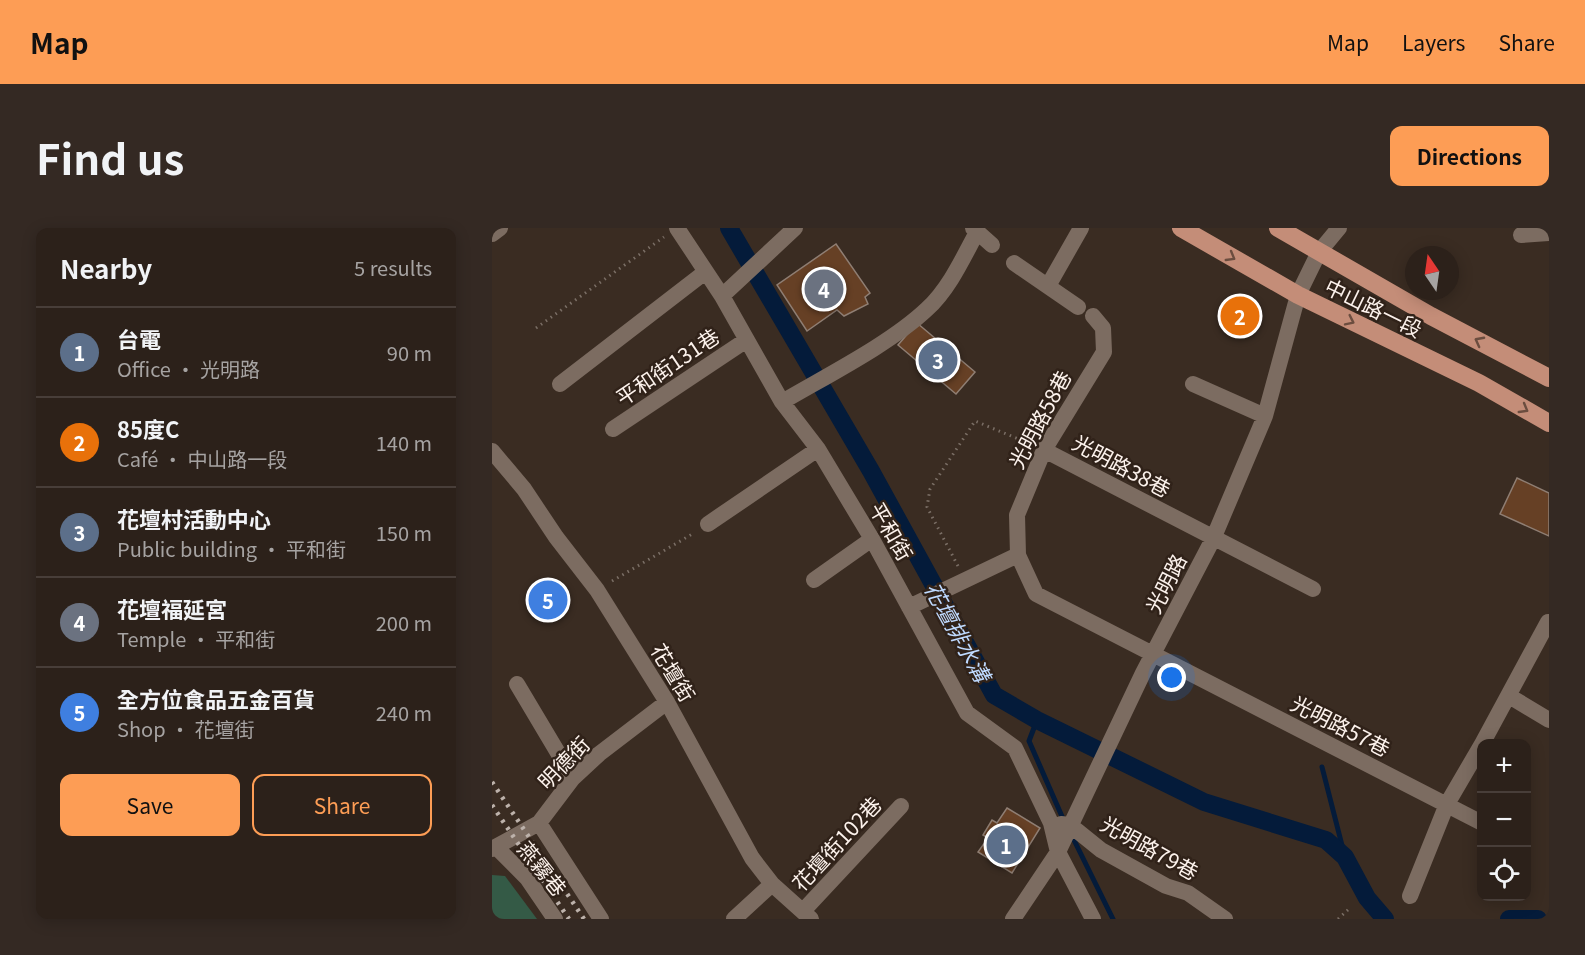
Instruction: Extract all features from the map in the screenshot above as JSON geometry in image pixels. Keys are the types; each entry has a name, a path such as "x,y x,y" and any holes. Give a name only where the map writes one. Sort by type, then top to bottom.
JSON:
{"main road":[{"name":"中山路一段","path":"1181,228 1298,296 1479,383 1549,423"},
{"name":"中山路一段","path":"1278,228 1431,316 1549,378"}],"street":[{"path":"492,234 500,228"},
{"path":"722,296 795,228"},
{"path":"1047,285 1081,228"},
{"name":"光明路","path":"1013,919 1058,852 1153,656 1213,539 1264,416 1298,296 1319,252 1339,228"},
{"path":"782,402 879,344 927,309 958,269 975,230 992,245"},
{"name":"平和街","path":"673,231 722,296 745,341 782,402 818,449 872,539 967,712 1015,748 1051,823 1058,852 1093,919"},
{"path":"1521,235 1549,233"},
{"path":"1014,263 1078,307"},
{"path":"560,384 704,273"},
{"name":"光明路58巷","path":"1093,316 1103,328 1104,352 1044,450 1017,515 1018,555 1036,594 1153,656"},
{"name":"平和街131巷","path":"613,429 745,341"},
{"path":"1193,384 1264,416"},
{"path":"708,524 818,449"},
{"name":"光明路38巷","path":"1044,450 1313,590"},
{"name":"花壇街","path":"492,451 524,489 597,590 667,702 729,813 743,843 772,884 807,915"},
{"path":"814,580 872,539"},
{"path":"909,607 1018,555"},
{"path":"1485,739 1548,622"},
{"name":"光明路57巷","path":"1153,656 1477,820"},
{"path":"517,684 573,778"},
{"path":"1509,696 1549,720"},
{"name":"明德街","path":"494,848 539,823 573,778 599,754 667,702"},
{"path":"1410,896 1447,804 1477,753"},
{"name":"花壇街102巷","path":"807,915 901,806"},
{"path":"539,823 601,919"},
{"name":"光明路79巷","path":"1051,823 1070,825 1101,850 1166,886 1188,892 1225,919"},
{"name":"燕霧巷","path":"494,848 527,878 555,919"},
{"path":"734,919 772,884"}],"path":[{"path":"536,328 673,231"},
{"name":"光明路38巷","path":"966,581 927,507 930,489 975,421 1044,450"},
{"path":"597,590 708,524"},
{"path":"1338,919 1349,909"}],"green space":[{"path":"492,875 505,876 537,919 492,919"}],"building":[{"path":"836,244 870,293 865,297 868,304 844,316 837,310 807,331 777,285"},
{"path":"917,323 975,372 956,394 898,345"},
{"path":"1517,478 1549,493 1549,536 1500,514"},
{"path":"1007,808 1040,828 1012,873 978,852 988,838 983,835 992,820 997,823"}],"waterway":[{"name":"花壇排水溝","path":"729,228 871,471 994,695 1037,720 1204,802 1326,840 1345,857 1367,898 1385,919"},
{"path":"1037,720 1029,741 1064,821"},
{"path":"1322,767 1345,857"},
{"path":"1071,834 1113,919"},
{"name":"花壇排水溝","path":"1509,919 1538,919"}],"railway":[{"path":"492,782 584,919"},
{"path":"492,805 569,919"}],"place":[{"name":"花壇福延宮","path":"824,289"},
{"name":"85度C","path":"1240,316"},
{"name":"花壇村活動中心","path":"938,360"},
{"name":"全方位食品五金百貨","path":"548,600"},
{"name":"台電","path":"1006,845"}]}
